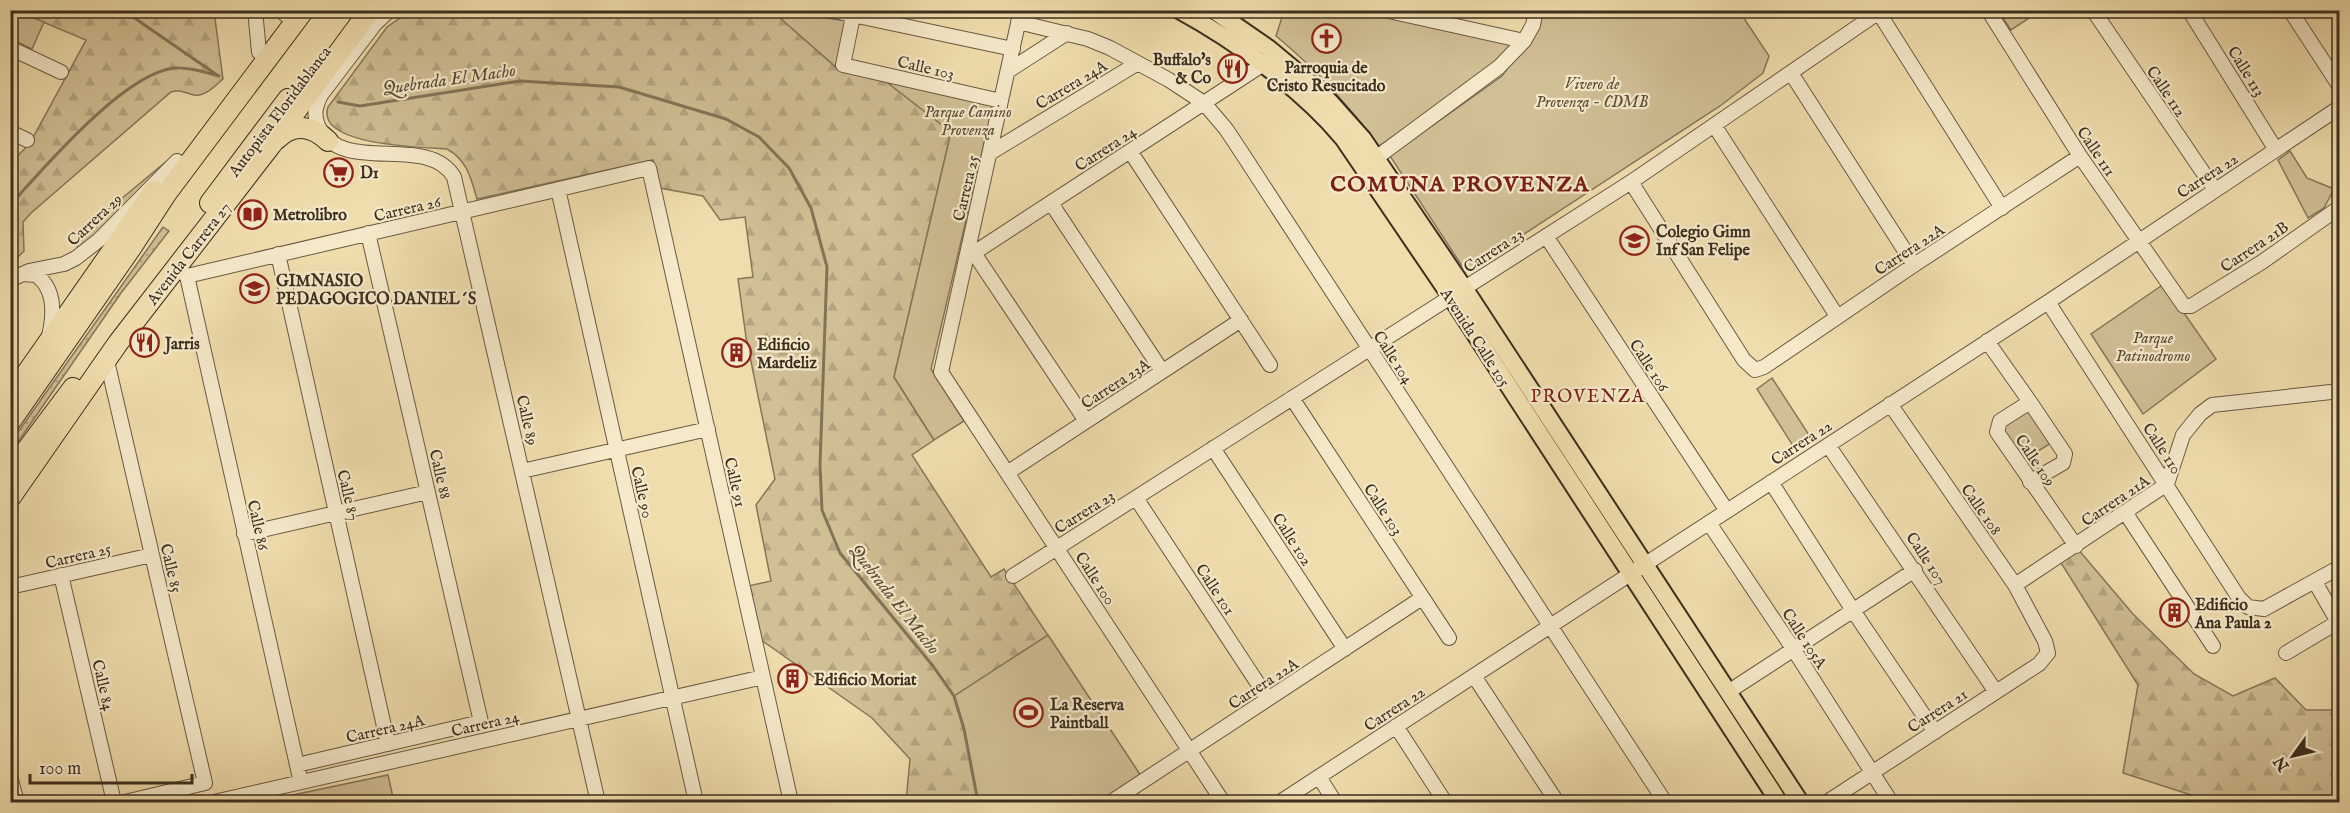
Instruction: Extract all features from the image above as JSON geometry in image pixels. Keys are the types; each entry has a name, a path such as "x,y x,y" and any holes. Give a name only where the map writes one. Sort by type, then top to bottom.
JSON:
{"highway":[{"path":"10,397 136,214 290,12"},
{"path":"10,422 290,12"},
{"name":"Avenida Carrera 27","path":"10,498 107,361 181,271 365,12"},
{"name":"Autopista Floridablanca","path":"10,472 365,12"},
{"path":"271,145 285,131 301,127 316,130 328,141"}],"main road":[{"name":"Avenida Calle 105","path":"1179,10 1262,65 1304,99 1342,138 1457,292 1645,564 1800,802"},
{"name":"Avenida Calle 105","path":"1213,10 1268,48 1310,83 1348,122 1376,158 1630,574 1779,802"}],"street":[{"path":"255,10 259,52"},
{"path":"328,141 316,120 318,101 370,30 390,10"},
{"path":"829,10 1013,49"},
{"path":"1384,10 1524,41"},
{"path":"1376,158 1499,67 1524,41 1533,25 1536,10"},
{"name":"Calle 111","path":"1988,10 2080,156 2184,306"},
{"name":"Calle 112","path":"2092,10 2215,190"},
{"name":"Calle 113","path":"2189,10 2276,150"},
{"path":"2290,10 2340,87"},
{"path":"1881,12 2002,208"},
{"name":"Carrera 23","path":"1013,576 1631,182 1881,12"},
{"name":"Calle 103","path":"853,16 843,65 1001,101"},
{"name":"Carrera 25","path":"941,372 970,255 1019,16"},
{"name":"Calle 104","path":"1019,16 1110,48 1179,86 1204,103 1230,136 1665,802"},
{"path":"1008,71 1067,33"},
{"path":"10,48 61,72"},
{"name":"Carrera 24A","path":"990,153 1138,63"},
{"name":"Carrera 24","path":"970,255 1262,65"},
{"path":"1791,73 1914,265"},
{"name":"Carrera 22","path":"1280,802 2048,302 2340,107"},
{"path":"1714,125 1837,316"},
{"path":"10,132 27,140"},
{"name":"Calle 89","path":"328,141 350,150 428,158 442,163 454,177 598,802"},
{"path":"1130,152 1270,365"},
{"name":"Carrera 22A","path":"1631,182 1744,360 1750,367 1757,369 1764,367 1837,316 2080,156"},
{"name":"Carrera 29","path":"14,278 76,258 99,240 177,161"},
{"name":"Carrera 26","path":"181,271 278,254 649,168"},
{"name":"Calle 91","path":"649,168 791,802"},
{"name":"Calle 90","path":"558,189 696,802"},
{"path":"1051,202 1162,372"},
{"name":"Carrera 21B","path":"2184,306 2190,306 2223,287 2340,207"},
{"name":"Calle 88","path":"368,233 481,722"},
{"name":"Calle 106","path":"1546,236 1726,511"},
{"name":"Calle 87","path":"278,254 388,744"},
{"path":"970,255 1086,421"},
{"name":"Calle 86","path":"181,271 301,782"},
{"name":"Carrera 29","path":"14,278 31,273 36,275 48,290 52,318 45,348"},
{"name":"Calle 110","path":"2048,302 2239,598 2248,607 2264,609 2315,582"},
{"name":"Carrera 23A","path":"1007,473 1240,320"},
{"path":"1987,341 2065,454 2063,463 2030,482"},
{"name":"Calle 85","path":"107,361 205,783 125,802"},
{"name":"Calle 100","path":"941,372 1223,802"},
{"name":"Carrera 21A","path":"2015,585 2167,484 2182,435 2200,414 2212,405 2340,391"},
{"name":"Calle 103","path":"1292,398 1449,638"},
{"name":"Calle 109","path":"2030,402 2000,421 1997,432 2076,546"},
{"name":"Calle 108","path":"1890,404 2015,585 2042,636"},
{"path":"522,471 708,429"},
{"name":"Calle 107","path":"1828,445 1996,692"},
{"name":"Calle 102","path":"1213,448 1345,649"},
{"path":"1771,482 1854,612 1935,732"},
{"path":"244,534 428,492"},
{"name":"Calle 101","path":"1136,498 1268,699"},
{"path":"2125,512 2213,646"},
{"name":"Calle 105A","path":"1708,523 1794,650 1891,802"},
{"name":"Carrera 25","path":"10,587 152,555"},
{"path":"2286,653 2339,622 2315,582 2340,567"},
{"path":"1728,692 1854,612 1915,570"},
{"name":"Calle 84","path":"61,575 114,802"},
{"name":"Carrera 22A","path":"1120,800 1189,751 1422,598"},
{"name":"Carrera 21","path":"1827,802 2039,664 2048,653 2042,636"},
{"path":"1474,676 1557,802"},
{"name":"Carrera 24","path":"214,802 579,717 763,677"},
{"name":"Carrera 24A","path":"297,765 481,722"},
{"path":"1396,726 1445,802"},
{"path":"10,776 17,802"},
{"path":"1319,777 1335,802"}],"green space":[{"path":"11,10 44,22 32,49 11,39"},
{"path":"486,10 513,17 528,17 593,10 772,10 837,68 884,80 951,132 894,377 934,440 912,455 991,577 1004,569 1141,776 1120,802 906,802 910,759 872,718 761,640 748,586 771,581 756,505 775,479 746,337 738,279 753,277 745,217 720,220 703,196 660,188 653,160 477,199 464,164 447,149 374,142 338,130 328,120 328,107 387,27 410,11"},
{"path":"1356,10 1518,45 1495,65 1379,146 1331,88 1276,36 1284,11"},
{"path":"17,11 214,11 223,79 210,90 198,95 180,91 171,92 31,213 23,222 24,251 11,264 11,163 30,143 86,40"},
{"path":"772,11 848,21 837,68"},
{"name":"Vivero de Provenza - CDMB","path":"1538,11 1743,11 1745,20 1769,56 1763,73 1720,106 1466,272 1390,156 1502,76 1534,31"},
{"path":"1998,11 2040,11 2011,30"},
{"name":"Parque Camino Provenza","path":"884,80 993,106 931,369 964,421 934,440 894,377 951,132"},
{"path":"2290,151 2307,178 2334,189 2324,208 2308,218 2278,160"},
{"path":"174,155 76,254 85,229"},
{"path":"163,227 169,231 121,293 11,452 11,442"},
{"name":"Parque Patinodromo","path":"2164,284 2216,359 2143,414 2091,334"},
{"path":"1772,378 1811,438 1795,449 1757,389"},
{"path":"2030,406 2054,441 2018,464 1995,428"},
{"path":"2077,548 2133,614 2194,674 2233,696 2275,678 2306,710 2339,710 2339,802 2213,802 2123,773 2138,685 2056,555"},
{"name":"La Reserva Paintball","path":"1048,635 1141,776 1111,802 978,802 964,729 954,696"},
{"path":"388,775 394,802 259,802"}],"waterway":[{"path":"123,10 217,75"},
{"name":"Quebrada El Macho","path":"10,205 63,147 109,104 132,87 154,74 174,68 191,69 219,76"},
{"name":"Quebrada El Macho","path":"338,102 360,106 520,81 619,87 726,119 759,137 789,168 811,208 827,267 820,465 822,510 840,553 933,666 954,696 964,729 978,802"}],"place":[{"name":"Parroquia de Cristo Resucitado","path":"1326,39"},
{"name":"Buffalo's & Co","path":"1232,68"},
{"name":"D1","path":"339,172"},
{"name":"Metrolibro","path":"252,214"},
{"name":"Colegio Gimn Inf San Felipe","path":"1635,240"},
{"name":"GIMNASIO PEDAGOGICO DANIEL´S","path":"255,289"},
{"name":"Jarris","path":"144,343"},
{"name":"Edificio Mardeliz","path":"736,353"},
{"name":"Edificio Ana Paula 2","path":"2174,613"},
{"name":"Edificio Moriat","path":"793,679"},
{"name":"La Reserva Paintball","path":"1029,713"}],"district":[{"name":"COMUNA PROVENZA","path":"1460,183"},
{"name":"PROVENZA","path":"1588,396"}]}
